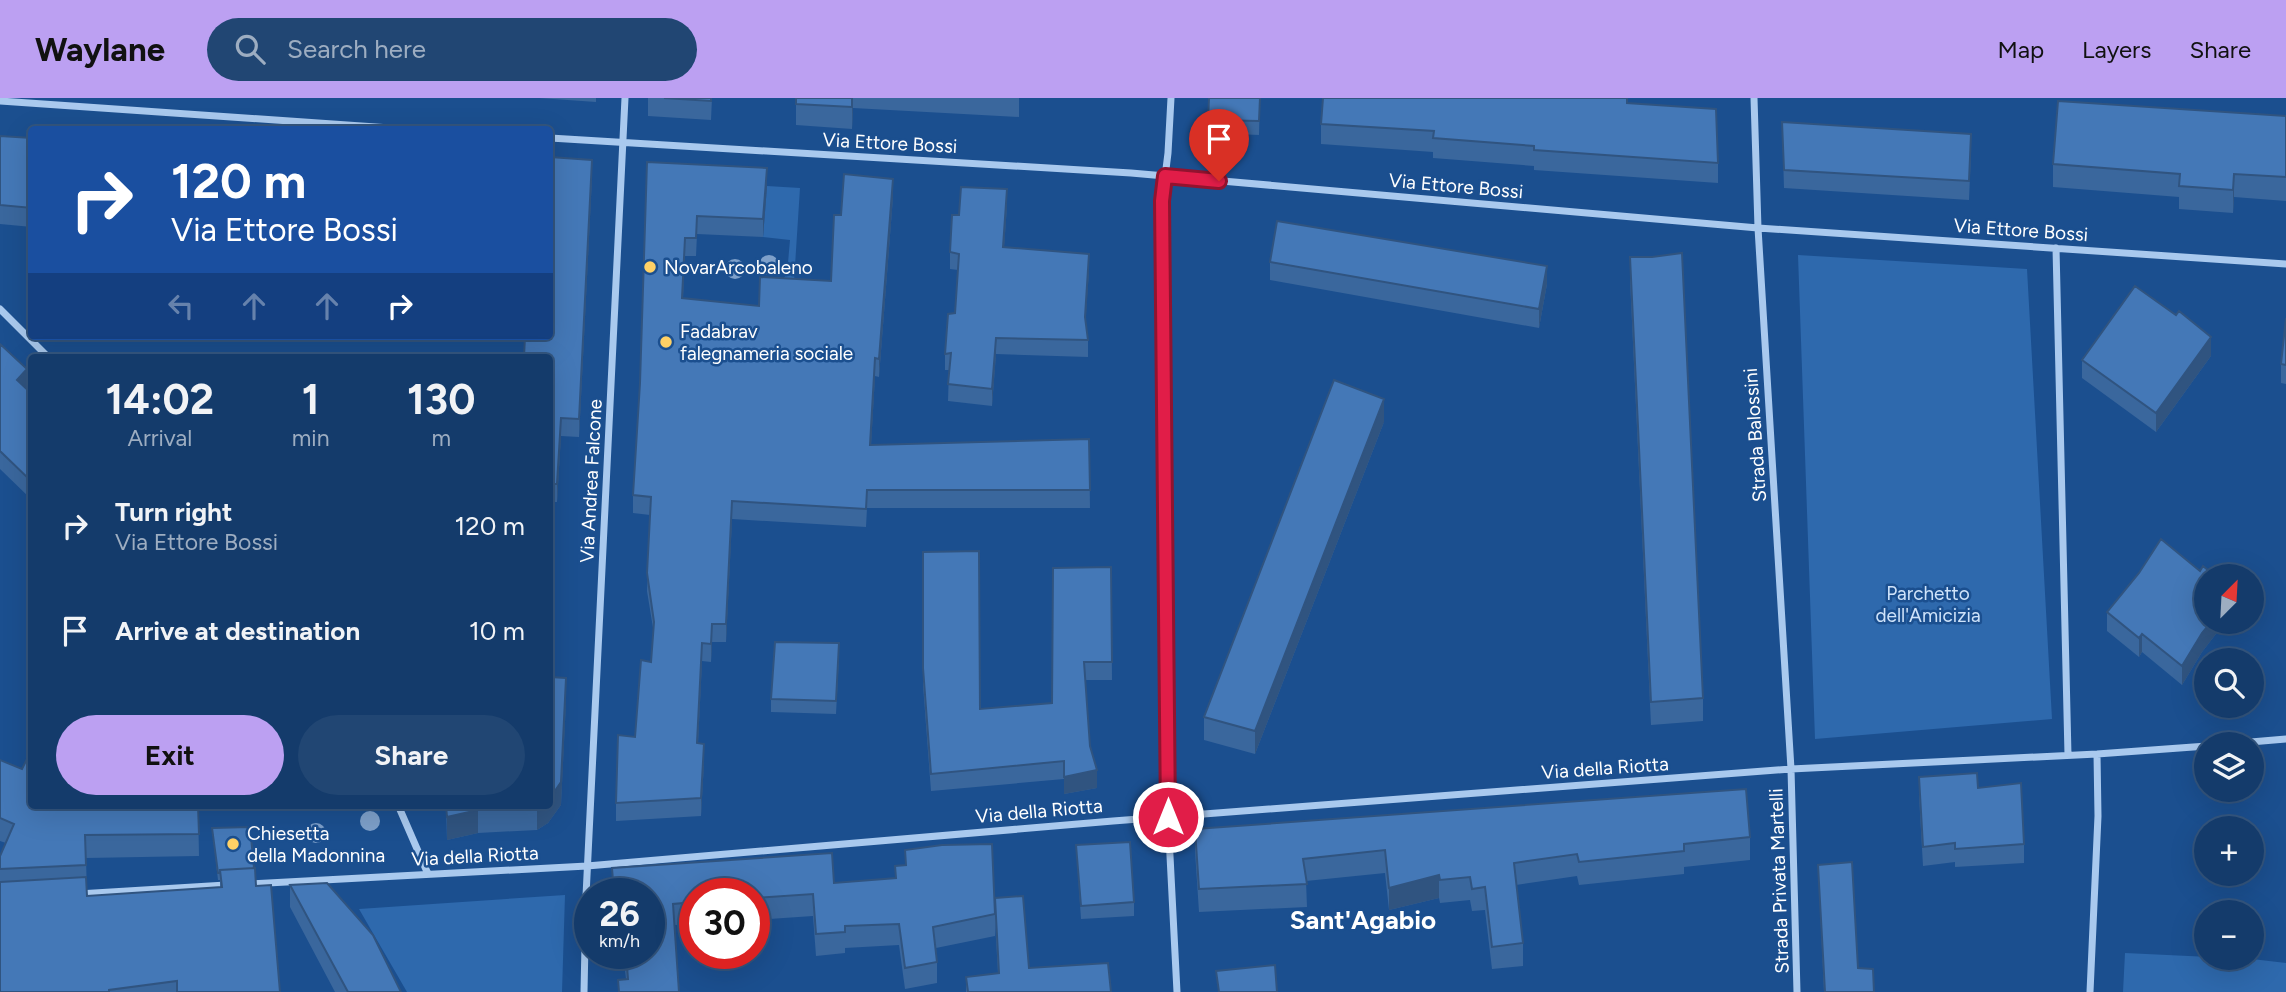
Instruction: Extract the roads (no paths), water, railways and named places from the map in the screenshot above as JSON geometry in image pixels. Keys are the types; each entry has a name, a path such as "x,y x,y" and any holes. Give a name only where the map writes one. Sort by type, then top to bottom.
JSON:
{"street":[{"name":"Via Andrea Falcone","path":"584,992 587,866 625,98"},
{"path":"1171,98 1162,201 1168,817 1177,992"},
{"name":"Strada Balossini","path":"1754,98 1758,228 1791,769"},
{"path":"0,101 361,126"},
{"name":"Via Ettore Bossi","path":"553,138 1165,176 1758,228 2286,264"},
{"path":"2056,248 2068,755"},
{"path":"0,309 28,337"},
{"path":"31,340 45,354"},
{"path":"2264,741 2286,739"},
{"name":"Via della Riotta","path":"69,894 587,866 1168,817 1791,769 2194,747"},
{"path":"2090,992 2098,816 2097,754"},
{"name":"Strada Privata Martelli","path":"1791,769 1797,992"},
{"path":"400,809 428,874"}],"place":[{"name":"NovarArcobaleno","path":"650,267"},
{"name":"Fadabrav falegnameria sociale","path":"666,342"},
{"name":"Chiesetta della Madonnina","path":"233,844"}],"district":[{"name":"Sant'Agabio","path":"1363,920"}],"park label":[{"name":"Parchetto dell'Amicizia","path":"1928,604"}]}
